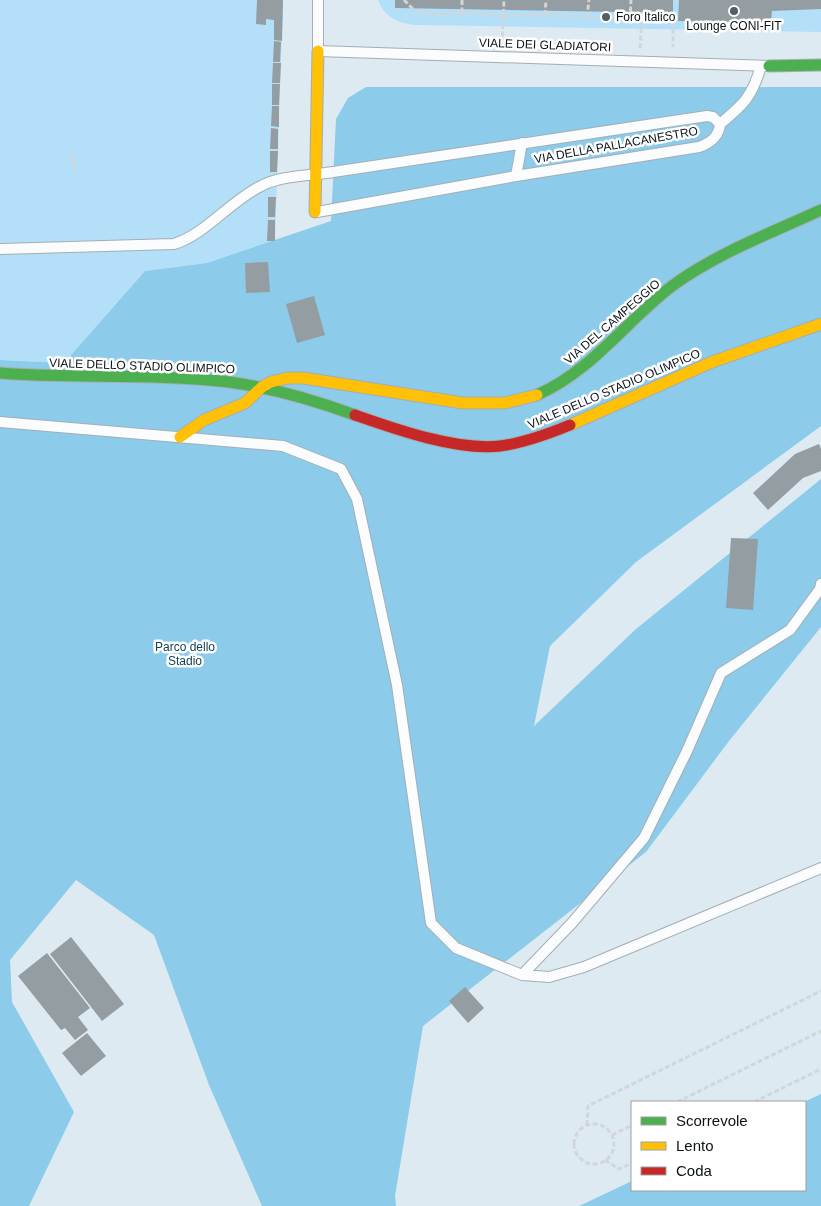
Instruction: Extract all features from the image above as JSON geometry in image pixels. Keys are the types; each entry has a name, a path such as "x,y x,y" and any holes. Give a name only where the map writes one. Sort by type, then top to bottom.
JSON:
{"street":[{"name":"VIA DELLA PALLACANESTRO","path":"315,212 318,51"},
{"name":"VIALE DEI GLADIATORI","path":"765,66 821,65"},
{"name":"VIA DEL CAMPEGGIO","path":"262,387 280,379 296,378 472,405 508,403 529,397 562,382 585,366 660,297 693,273 821,210"},
{"name":"VIALE DELLO STADIO OLIMPICO","path":"0,373 77,378 205,380 262,387 300,396 438,441 497,446 526,441 559,430 698,368 753,346 821,324"},
{"path":"180,437 206,418 250,400 262,387"}],"lane":[{"path":"318,0 318,51"},
{"name":"VIALE DEI GLADIATORI","path":"318,51 765,66"},
{"path":"720,124 750,96 765,66"},
{"name":"VIA DELLA PALLACANESTRO","path":"0,249 174,244 196,232 228,206 262,185 277,180 706,116 713,117 720,124 720,129 712,141 699,147 516,176 315,212"},
{"path":"516,176 522,143"},
{"path":"0,422 283,446 341,469 357,499 397,685 431,923 456,948 522,975 549,977 584,967 821,868"},
{"path":"522,975 572,923 644,838 687,751 721,673 790,630 820,589 821,584"}],"path":[{"path":"404,0 415,11 429,14 546,15 630,19 673,18 674,30"},
{"path":"462,0 462,13"},
{"path":"502,27 504,0"},
{"path":"546,0 546,15"},
{"path":"587,17 589,0"},
{"path":"630,19 631,0"},
{"path":"641,29 642,18"},
{"path":"73,152 74,174"},
{"path":"587,1125 588,1106 821,990"},
{"path":"679,1101 821,1031"},
{"path":"756,1101 821,1069"},
{"path":"587,1125 604,1126 612,1135 614,1146 605,1160 592,1164 585,1162 576,1153 574,1146 576,1134 587,1125"},
{"path":"612,1135 631,1125"},
{"path":"605,1160 620,1169 631,1164"}],"shaded area":[{"path":"0,0 283,0 275,241 207,263 145,271 64,363 0,360"},
{"name":"Foro Italico","path":"378,0 821,0 821,32 416,25 398,21 388,15"}],"green space":[{"name":"Parco dello Stadio","path":"366,87 821,87 821,426 636,562 550,646 534,726 636,629 821,479 821,627 729,741 646,852 423,1026 395,1196 396,1206 262,1206 209,1085 154,935 76,880 10,960 12,1002 74,1112 29,1206 0,1206 0,360 64,363 145,271 207,263 331,221 336,119 348,98"},
{"path":"821,1094 821,1206 579,1206 631,1181 631,1191 806,1191 806,1101"}],"building":[{"path":"257,0 283,0 282,41 274,40 274,20 266,19 266,25 256,24"},
{"path":"395,0 673,0 673,13 395,8"},
{"name":"Lounge CONI-FIT","path":"679,0 821,0 821,9 772,11 771,22 678,21"},
{"path":"274,41 281,42 280,62 273,62"},
{"path":"273,63 281,63 280,83 272,83"},
{"path":"272,84 280,84 279,105 272,105"},
{"path":"272,106 279,106 279,127 271,126"},
{"path":"271,128 278,129 278,149 270,149"},
{"path":"270,151 278,151 277,172 270,172"},
{"path":"268,197 276,197 275,217 268,217"},
{"path":"268,220 275,220 275,241 267,241"},
{"path":"268,262 270,292 246,293 245,263"},
{"path":"314,296 325,335 297,343 286,304"},
{"path":"819,444 821,449 821,471 803,478 768,510 753,493 795,454"},
{"path":"731,538 758,539 753,610 726,608"},
{"path":"71,937 124,1004 102,1021 50,954"},
{"path":"47,953 90,1008 78,1017 88,1030 75,1040 65,1028 61,1030 18,976"},
{"path":"465,987 484,1008 468,1023 449,1001"},
{"path":"87,1033 106,1056 81,1076 62,1053"}],"traffic: fast":[{"path":"769,66 821,65"},
{"path":"537,395 557,385 592,359 655,300 689,274 745,244 821,210"},
{"path":"0,373 200,379 229,382 293,395 355,415"}],"traffic: slow":[{"path":"315,212 318,51"},
{"path":"570,425 712,362 821,324"},
{"path":"180,437 204,420 245,403 262,387 271,382 287,378 303,378 463,403 505,403 537,395"}],"traffic: jam":[{"path":"355,415 426,438 483,447 518,443 570,425"}],"place":[{"name":"Lounge CONI-FIT","path":"734,11"},
{"name":"Foro Italico","path":"606,17"}]}
